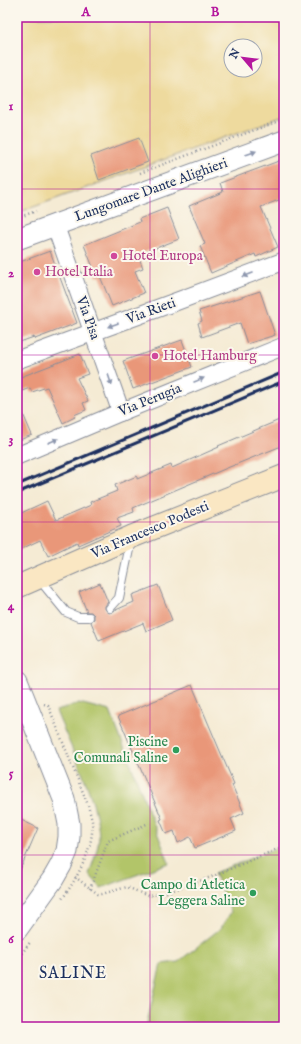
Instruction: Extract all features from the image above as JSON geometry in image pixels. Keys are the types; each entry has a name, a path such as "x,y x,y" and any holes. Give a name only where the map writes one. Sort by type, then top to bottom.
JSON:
{"main road":[{"name":"Via Francesco Podesti","path":"17,587 131,537 284,476"}],"street":[{"name":"Lungomare Dante Alighieri","path":"17,239 284,141"},
{"name":"Via Pisa","path":"54,225 121,412"},
{"name":"Via Rieti","path":"17,360 284,261"},
{"name":"Via Perugia","path":"17,456 284,346"},
{"path":"17,681 64,799 68,812 69,837 67,851 61,865 53,879 17,929"}],"lane":[{"path":"110,608 119,598 131,537"},
{"path":"38,578 66,612 78,617 89,617"}],"path":[{"path":"139,174 284,119"},
{"path":"17,218 38,211"},
{"path":"90,889 108,841 149,823"},
{"path":"61,865 98,894 127,887 148,896 168,892 211,877 282,847 284,844"}],"green space":[{"path":"79,703 110,711 169,863 101,888 89,874 98,845 99,832 96,815 84,778 56,711"},
{"path":"284,845 284,1027 146,1027 161,964 178,962 221,928 231,912 214,873"}],"sand":[{"path":"17,17 284,17 284,116 17,213"}],"building":[{"path":"139,138 148,162 99,180 91,156"},
{"path":"284,159 284,198 261,207 278,247 256,257 255,254 211,273 200,246 205,244 189,206 223,192 220,183"},
{"name":"Hotel Europa","path":"167,208 179,239 138,255 143,268 135,271 144,293 112,306 100,276 97,277 84,245 140,222 139,219"},
{"path":"50,251 77,323 35,339 34,337 17,343 17,263"},
{"path":"260,291 275,335 247,344 240,323 202,337 198,323 202,321 199,311"},
{"path":"182,340 192,367 133,389 123,361"},
{"path":"80,354 88,374 77,378 88,401 83,403 86,410 74,415 75,417 63,423 47,387 32,392 30,388 22,391 18,378"},
{"path":"17,400 32,435 17,441"},
{"path":"284,418 284,445 133,508 134,512 117,518 121,526 78,545 77,542 48,556 40,540 17,551 17,515 47,501 56,520 91,505 90,502 117,491 115,485 137,476 137,479 171,465 172,468 219,447 218,446"},
{"path":"100,583 108,602 105,609 109,613 134,602 132,595 158,585 172,620 146,631 143,623 99,641 91,622 94,619 94,615 91,612 87,612 79,592"},
{"name":"Piscine Comunali Saline","path":"192,685 234,784 232,785 244,813 231,819 236,831 195,848 190,837 178,843 174,831 166,834 160,820 162,819 118,716"},
{"path":"17,818 38,828 17,877"}],"railway":[{"path":"17,485 284,372"},
{"path":"17,493 284,381"}],"place":[{"name":"Hotel Europa","path":"114,256"},
{"name":"Hotel Italia","path":"37,272"},
{"name":"Hotel Hamburg","path":"155,356"},
{"name":"Piscine Comunali Saline","path":"176,750"},
{"name":"Campo di Atletica Leggera Saline","path":"253,893"}],"district":[{"name":"SALINE","path":"73,974"}]}
